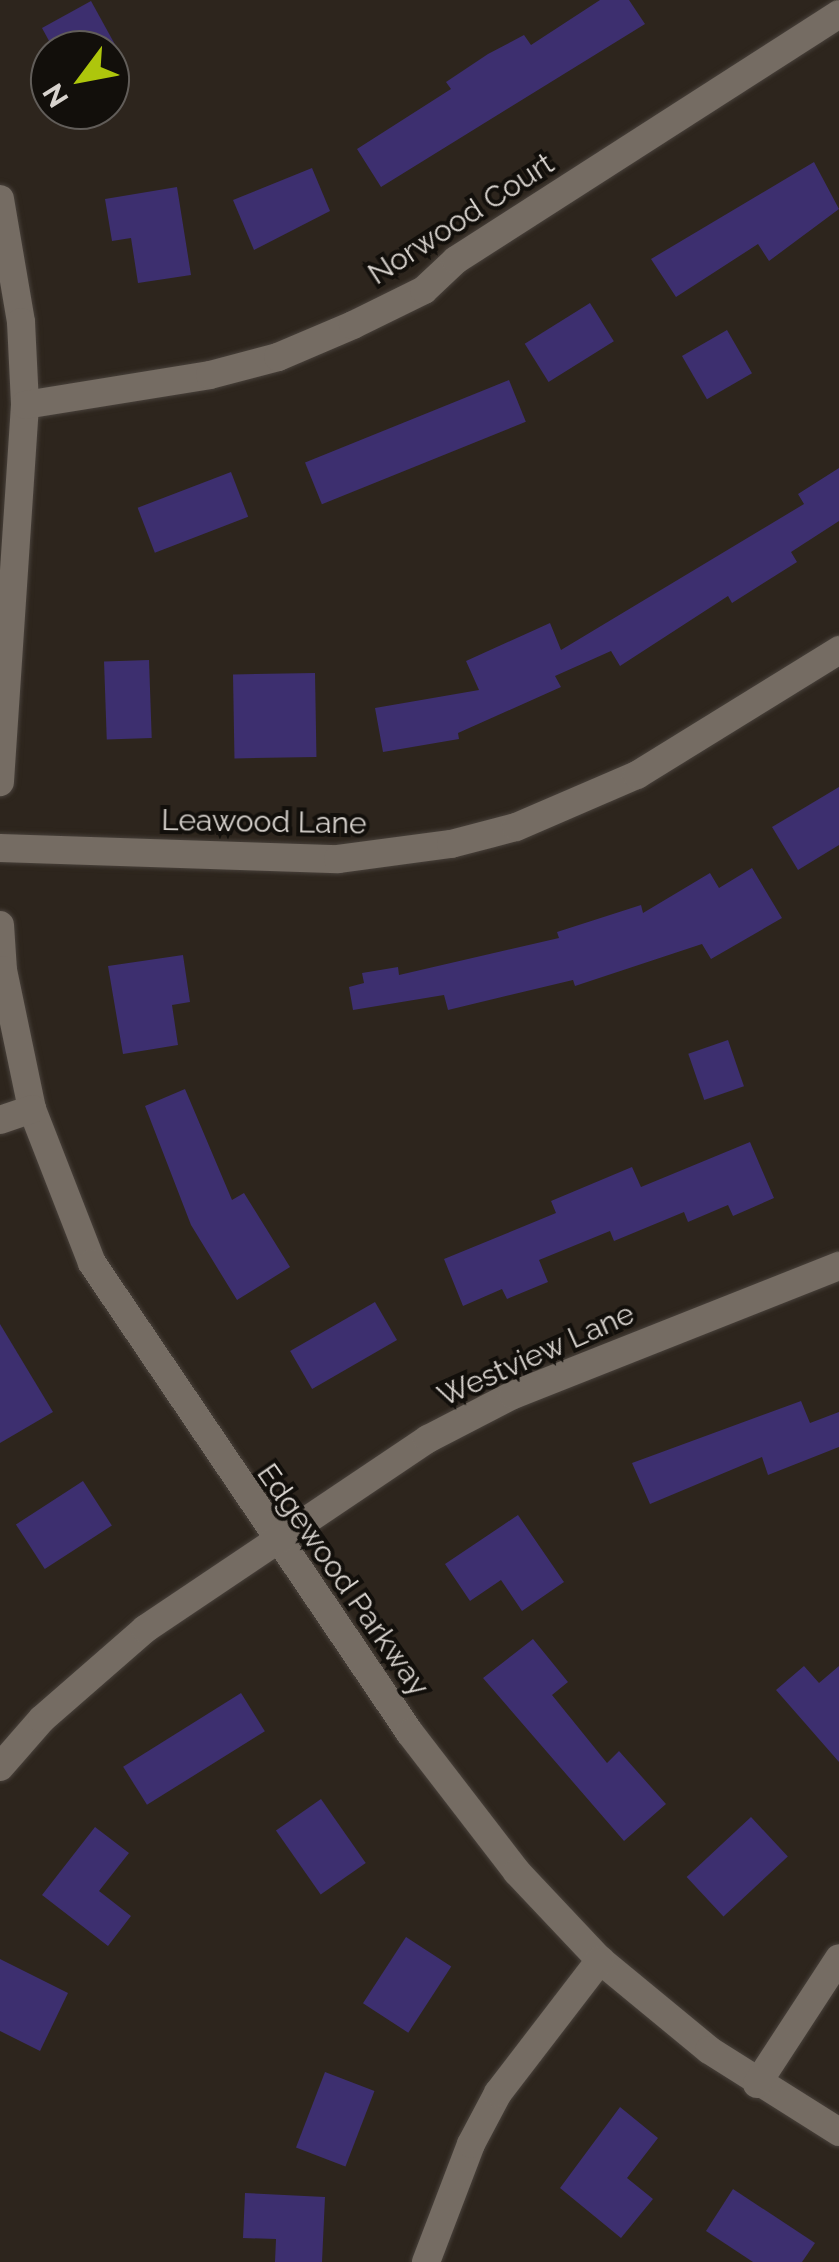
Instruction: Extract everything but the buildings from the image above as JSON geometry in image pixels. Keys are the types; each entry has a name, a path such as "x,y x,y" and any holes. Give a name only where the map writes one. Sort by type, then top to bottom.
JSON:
{"street":[{"name":"Norwood Court","path":"25,405 210,376 278,357 354,325 424,290 456,260 839,14"},
{"path":"0,200 21,322 25,405 5,620 0,782"},
{"name":"Leawood Lane","path":"0,848 338,859 451,844 516,826 638,775 839,650"},
{"name":"Edgewood Parkway","path":"0,925 2,970 32,1109 92,1263 276,1540 454,1795 600,1960 757,2084 839,2132"},
{"path":"0,1120 32,1109"},
{"name":"Westview Lane","path":"0,1767 98,1666 374,1472 513,1394 839,1266"},
{"path":"757,2084 839,1958"},
{"path":"426,2262 498,2093 600,1960"}]}
